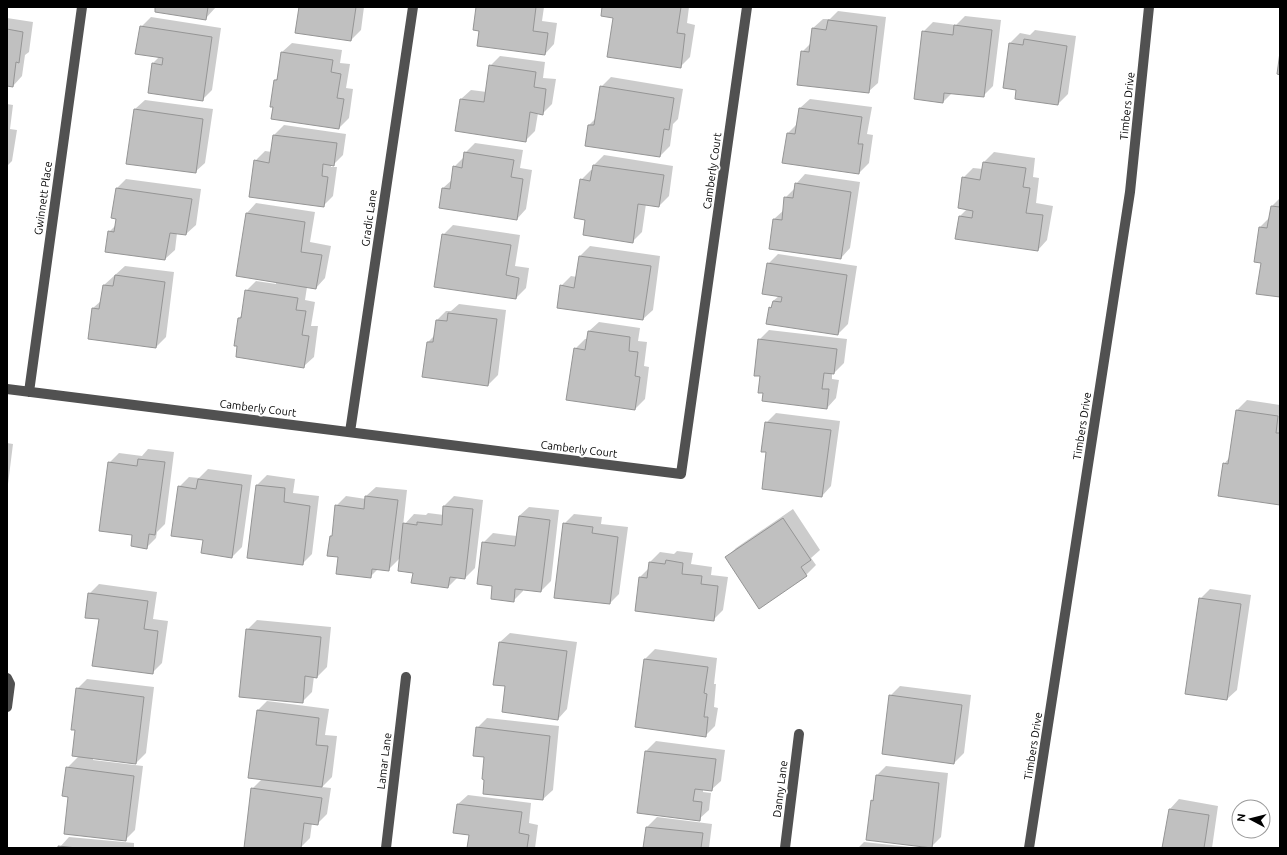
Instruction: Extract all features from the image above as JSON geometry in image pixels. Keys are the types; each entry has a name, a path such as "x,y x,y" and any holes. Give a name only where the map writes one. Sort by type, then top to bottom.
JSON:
{"street":[{"name":"Gwinnett Place","path":"29,392 82,7"},
{"name":"Gradic Lane","path":"350,432 413,7"},
{"name":"Camberly Court","path":"7,389 681,474 747,7"},
{"name":"Timbers Drive","path":"1029,848 1130,192 1149,7"},
{"name":"Lamar Lane","path":"386,848 406,677"},
{"path":"7,678 10,684 7,707"},
{"name":"Danny Lane","path":"784,848 799,734"}],"building":[{"path":"155,7 208,7 206,20 155,12"},
{"path":"299,7 356,7 351,41 295,33"},
{"path":"476,7 536,7 533,31 548,33 545,55 477,46 479,31 473,30"},
{"path":"602,7 681,7 677,33 685,34 681,68 607,57 613,18 601,16"},
{"path":"828,20 877,26 869,93 797,85 801,51 809,52 812,28 826,30"},
{"path":"954,25 992,30 984,97 944,93 943,103 914,99 922,31 953,35"},
{"path":"140,26 212,37 203,101 148,93 152,63 162,65 163,58 135,54"},
{"path":"7,29 23,32 19,63 16,62 13,87 7,86"},
{"path":"1024,39 1067,46 1058,105 1015,99 1016,90 1003,88 1009,43 1023,45"},
{"path":"281,52 333,60 331,72 341,74 337,98 344,99 339,129 271,119 273,107 270,107 274,80 277,80"},
{"path":"1280,52 1280,75 1277,74"},
{"path":"489,65 536,72 534,87 546,89 543,115 530,112 526,142 455,131 460,99 484,102"},
{"path":"600,86 674,98 669,130 664,129 660,157 585,146 588,125 594,125"},
{"path":"799,108 862,117 858,144 863,144 859,174 782,163 787,133 795,134"},
{"path":"134,109 203,119 196,173 126,164"},
{"path":"273,135 337,143 334,166 323,164 322,176 328,177 324,207 249,197 254,160 269,163"},
{"path":"464,152 514,160 511,177 523,179 517,220 439,208 442,188 450,189 453,166 462,168"},
{"path":"983,162 1026,168 1023,187 1030,188 1026,213 1043,215 1038,251 955,239 959,216 972,218 973,211 958,208 962,177 980,180"},
{"path":"593,165 664,175 659,207 638,204 633,243 583,235 585,220 574,218 580,179 590,181"},
{"path":"795,183 851,192 841,259 769,249 773,219 782,220 784,197 793,198"},
{"path":"116,188 192,199 186,235 170,233 165,260 105,252 108,231 114,232 116,219 111,218"},
{"path":"1271,206 1280,207 1280,297 1256,294 1261,263 1254,262 1259,227 1267,228"},
{"path":"246,213 305,222 301,252 322,255 316,289 236,276"},
{"path":"442,234 511,245 506,275 519,278 516,299 434,287"},
{"path":"579,256 651,266 643,320 557,308 560,285 574,288"},
{"path":"767,263 847,275 838,335 766,324 769,307 771,308 773,301 781,302 782,297 762,294"},
{"path":"115,275 165,282 156,348 88,339 92,308 99,309 103,285 113,286"},
{"path":"245,290 298,298 296,310 306,311 302,335 309,336 304,368 236,357 237,346 234,346 238,318 241,318"},
{"path":"448,313 497,319 488,386 422,377 427,342 433,342 436,320 447,321"},
{"path":"588,331 630,337 629,351 638,352 635,376 640,377 635,410 566,400 574,348 585,350"},
{"path":"758,339 837,349 834,374 824,373 822,389 829,389 827,409 762,401 763,393 758,393 760,376 754,376"},
{"path":"1236,410 1278,416 1276,433 1280,433 1280,505 1218,496 1223,463 1228,464"},
{"path":"765,422 831,430 822,497 762,489 766,452 761,452"},
{"path":"138,459 165,462 155,535 149,534 147,549 131,546 132,535 99,531 108,462 137,466"},
{"path":"198,479 242,485 232,558 201,553 203,540 171,536 178,486 196,489"},
{"path":"256,485 285,488 284,502 310,506 303,565 247,558"},
{"path":"365,496 398,500 389,571 372,569 371,578 336,574 338,557 327,556 330,536 332,536 335,505 364,509"},
{"path":"443,506 473,509 465,579 450,577 448,588 411,583 413,573 398,571 403,523 417,525 417,522 442,525"},
{"path":"519,516 550,520 541,592 515,589 514,602 491,599 492,586 477,584 482,542 515,546"},
{"path":"783,518 811,560 801,567 807,576 759,609 725,557"},
{"path":"563,523 593,527 592,533 618,537 610,604 554,598"},
{"path":"666,560 683,563 682,574 702,576 701,584 718,586 714,621 635,611 639,577 647,578 649,562 665,564"},
{"path":"88,593 148,601 144,629 158,631 153,674 92,666 99,619 85,618"},
{"path":"1199,598 1241,604 1227,700 1185,694"},
{"path":"246,629 321,637 317,678 305,676 303,703 239,697"},
{"path":"499,642 567,651 558,720 502,712 505,686 493,685"},
{"path":"644,659 708,667 704,693 707,694 704,717 708,717 706,737 635,727"},
{"path":"76,688 144,697 136,764 72,756 75,730 71,730"},
{"path":"889,695 962,705 954,764 882,754"},
{"path":"257,710 319,718 316,745 328,746 322,787 248,778"},
{"path":"476,727 550,736 543,800 483,794 484,780 482,779 484,757 473,756"},
{"path":"645,751 716,759 712,791 695,789 693,801 702,802 700,821 637,813"},
{"path":"66,767 134,776 126,841 64,834 68,797 62,796"},
{"path":"876,775 939,783 932,848 866,840"},
{"path":"251,788 322,798 318,825 304,823 301,848 244,848"},
{"path":"457,804 522,812 519,833 529,835 527,848 467,848 469,835 453,833"},
{"path":"1169,809 1209,815 1204,848 1162,848"},
{"path":"646,827 703,833 701,848 643,848"},
{"path":"58,846 77,848 58,848"}]}
